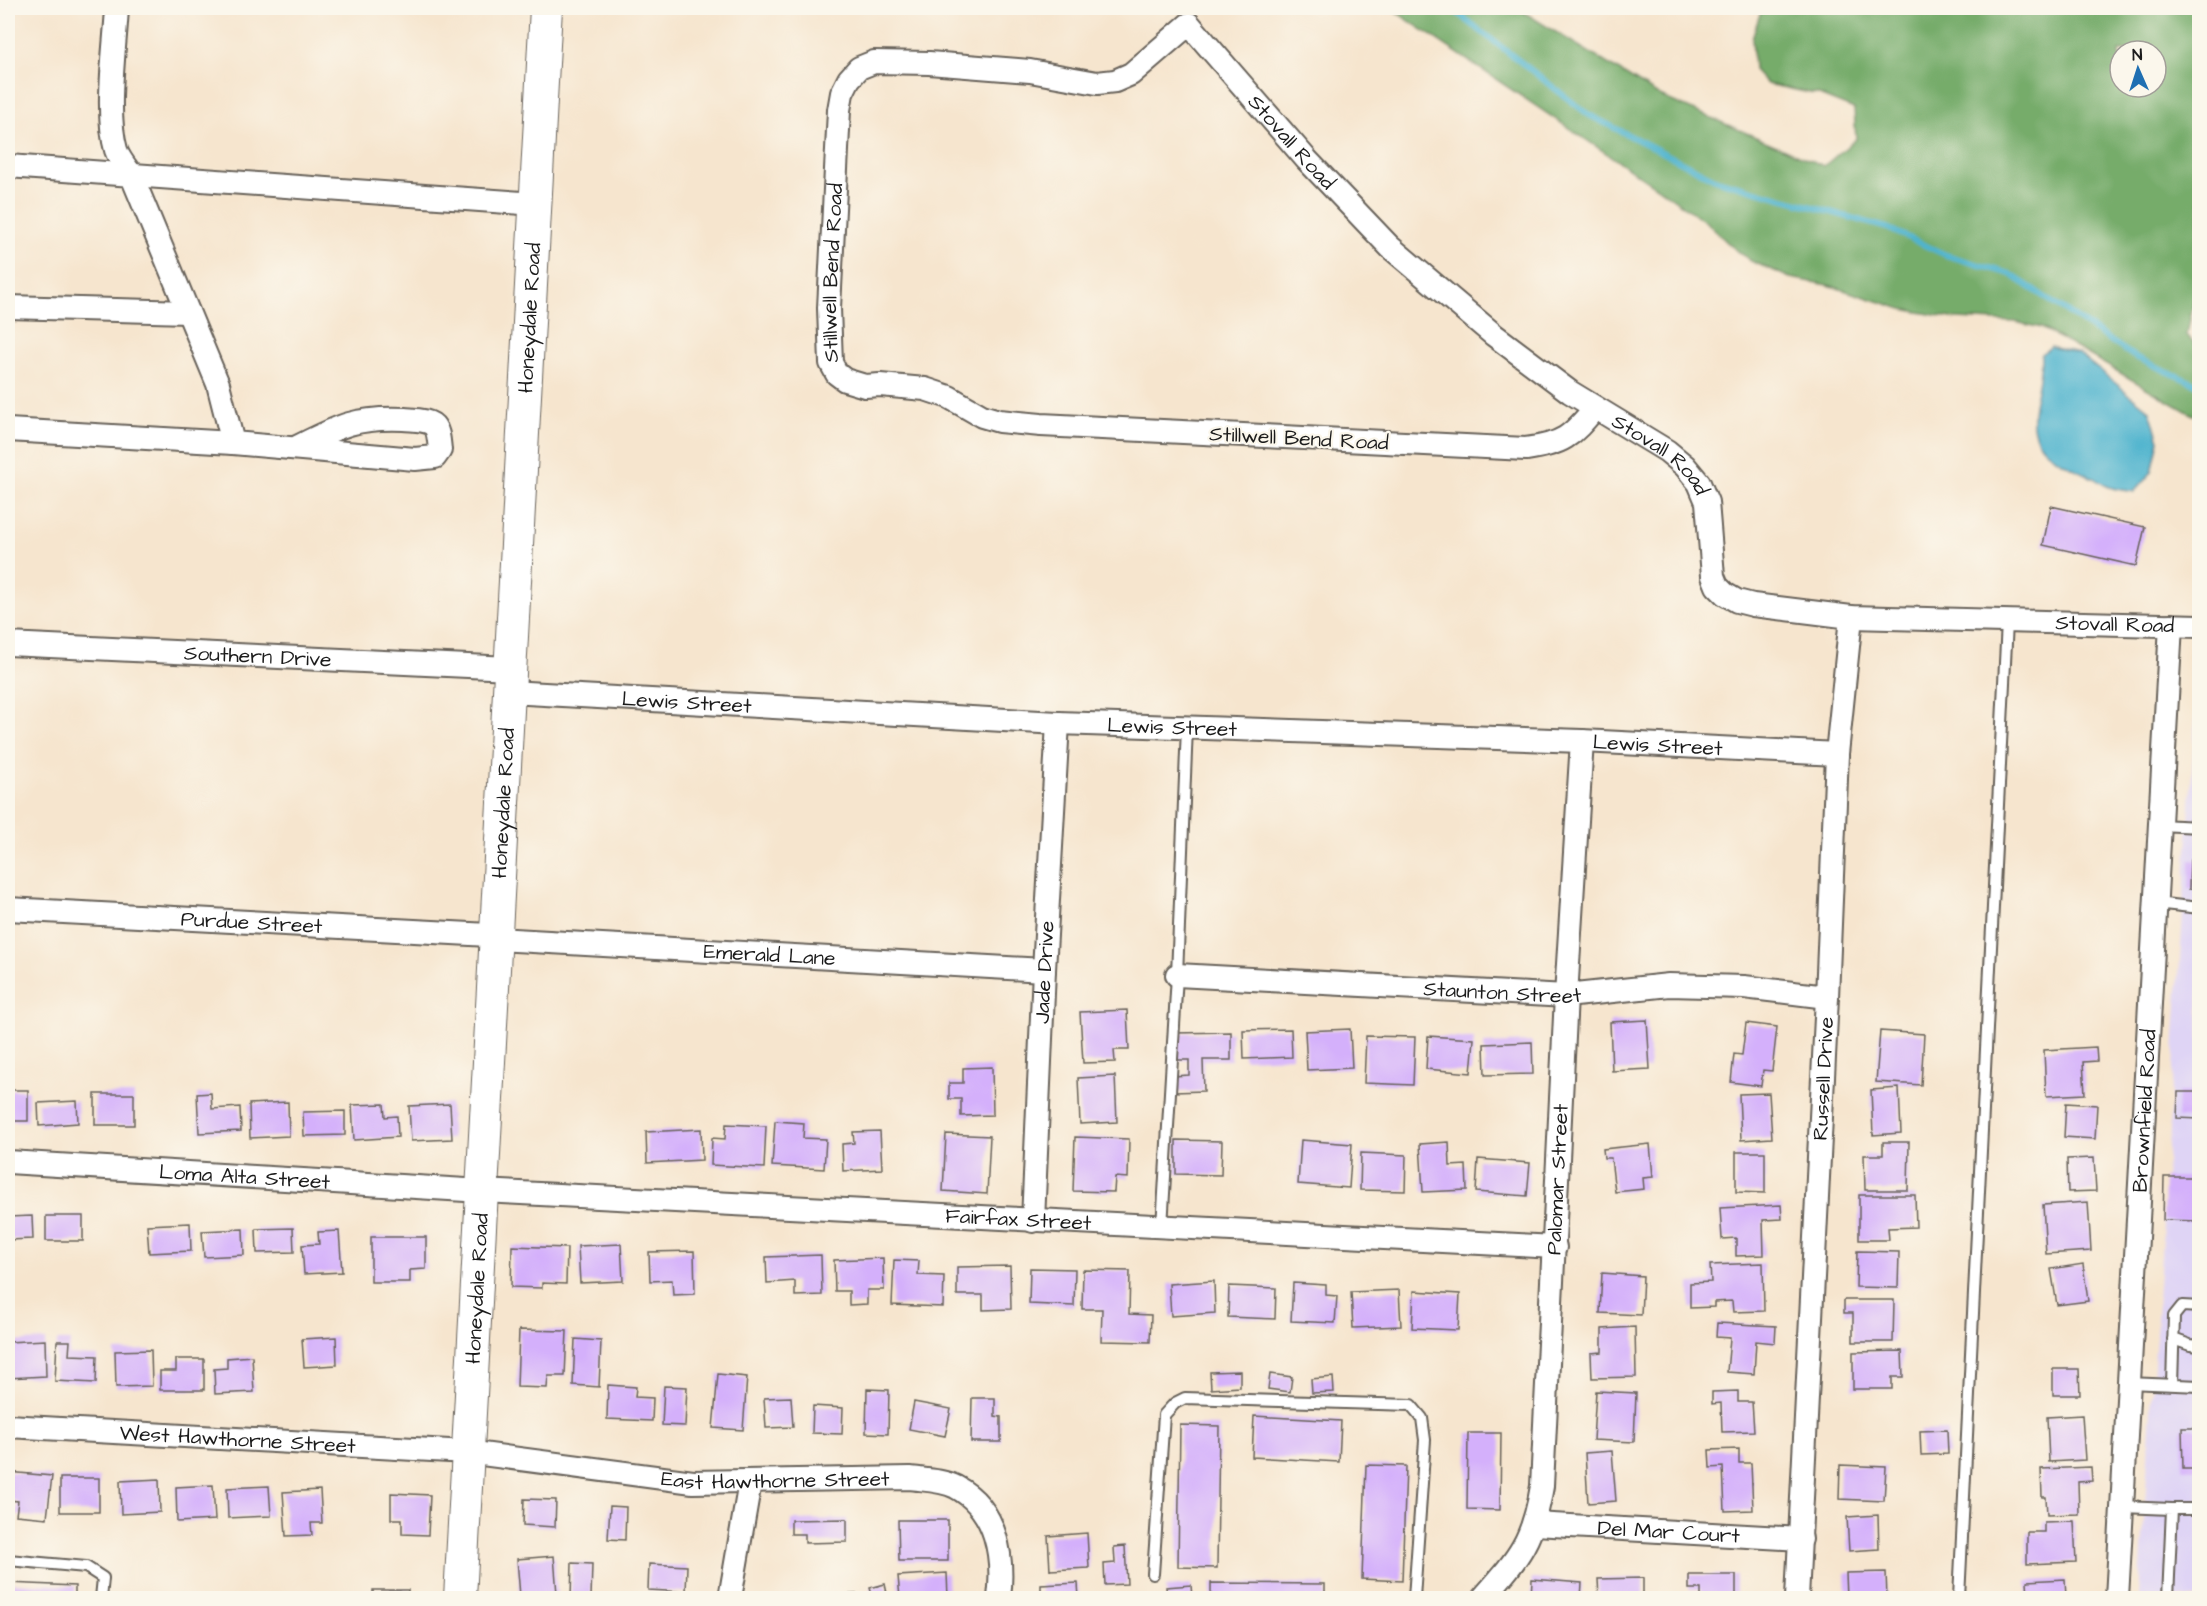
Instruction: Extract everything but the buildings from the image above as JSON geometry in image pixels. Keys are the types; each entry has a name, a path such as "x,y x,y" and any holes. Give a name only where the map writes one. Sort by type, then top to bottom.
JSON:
{"street":[{"path":"117,8 112,126 117,152 131,174 218,384 233,442"},
{"name":"Honeydale Road","path":"459,1599 546,8"},
{"name":"Stillwell Bend Road","path":"1189,24 1131,74 1106,82 1076,81 1030,71 928,63 874,62 860,68 849,79 842,93 839,110 829,308 831,363 837,374 845,380 865,386 925,389 949,397 982,416 999,421 1526,449 1562,441 1576,431 1595,408"},
{"name":"Stovall Road","path":"1189,24 1307,160 1390,248 1494,335 1595,408 1667,451 1685,466 1699,483 1707,502 1713,576 1717,586 1725,594 1737,601 1753,605 1851,616 2199,626"},
{"path":"8,166 536,204"},
{"path":"8,307 188,312"},
{"path":"8,430 233,442 416,459 435,457 440,450 437,430 432,424 388,418 360,420 341,425 297,447"},
{"name":"Russell Drive","path":"1797,1599 1837,754 1851,616"},
{"name":"Brownfield Road","path":"2117,1599 2171,625"},
{"name":"Southern Drive","path":"8,644 509,680"},
{"name":"Lewis Street","path":"509,680 1058,723 1582,741 1837,754"},
{"name":"Jade Drive","path":"1033,1221 1058,723"},
{"name":"Palomar Street","path":"1483,1599 1505,1575 1529,1539 1542,1486 1566,996 1582,741"},
{"name":"Purdue Street","path":"8,909 477,934 489,935 495,939"},
{"name":"Emerald Lane","path":"495,939 1044,970"},
{"name":"Staunton Street","path":"1177,975 1566,996 1669,985 1744,987 1827,997"},
{"name":"Loma Alta Street","path":"8,1162 482,1191"},
{"name":"Fairfax Street","path":"482,1191 1555,1247"},
{"name":"West Hawthorne Street","path":"8,1426 467,1452"},
{"name":"East Hawthorne Street","path":"467,1452 693,1482 910,1478 933,1480 955,1487 973,1499 986,1515 996,1535 1001,1579 999,1599"},
{"path":"730,1599 750,1482"},
{"name":"Del Mar Court","path":"1534,1524 1801,1539"}],"lane":[{"path":"1959,1599 2007,622"},
{"path":"1162,1228 1177,975 1187,727"},
{"path":"2159,825 2199,827"},
{"path":"2155,903 2199,908"},
{"path":"2172,1385 2174,1316 2182,1306 2199,1307"},
{"path":"2173,1339 2199,1346"},
{"path":"2128,1383 2199,1386"},
{"path":"1153,1574 1164,1415 1175,1403 1185,1398 1411,1405 1422,1418 1425,1440 1414,1599"},
{"path":"2122,1507 2199,1509"},
{"path":"2168,1599 2172,1509"},
{"path":"8,1560 86,1567 103,1578 101,1599"}],"shaded area":[{"path":"2199,663 2199,1598 2139,1598"}],"green space":[{"path":"1390,8 1517,8 1660,96 1824,166 1856,139 1854,109 1819,95 1767,84 1754,70 1752,38 1762,8 2132,8 2182,11 2184,8 2199,8 2200,290 2194,299 2187,335 2199,348 2199,415 2193,415 2042,328 2015,322 1957,319 1902,309 1828,285 1790,278 1751,261 1706,222"}],"water":[{"path":"2051,347 2079,354 2150,411 2159,440 2152,472 2134,492 2105,485 2059,461 2042,447 2036,438 2033,414 2041,354"}],"waterway":[{"path":"1451,8 1589,115 1717,180 1887,228 1946,255 2010,274 2135,357 2200,386"}]}
